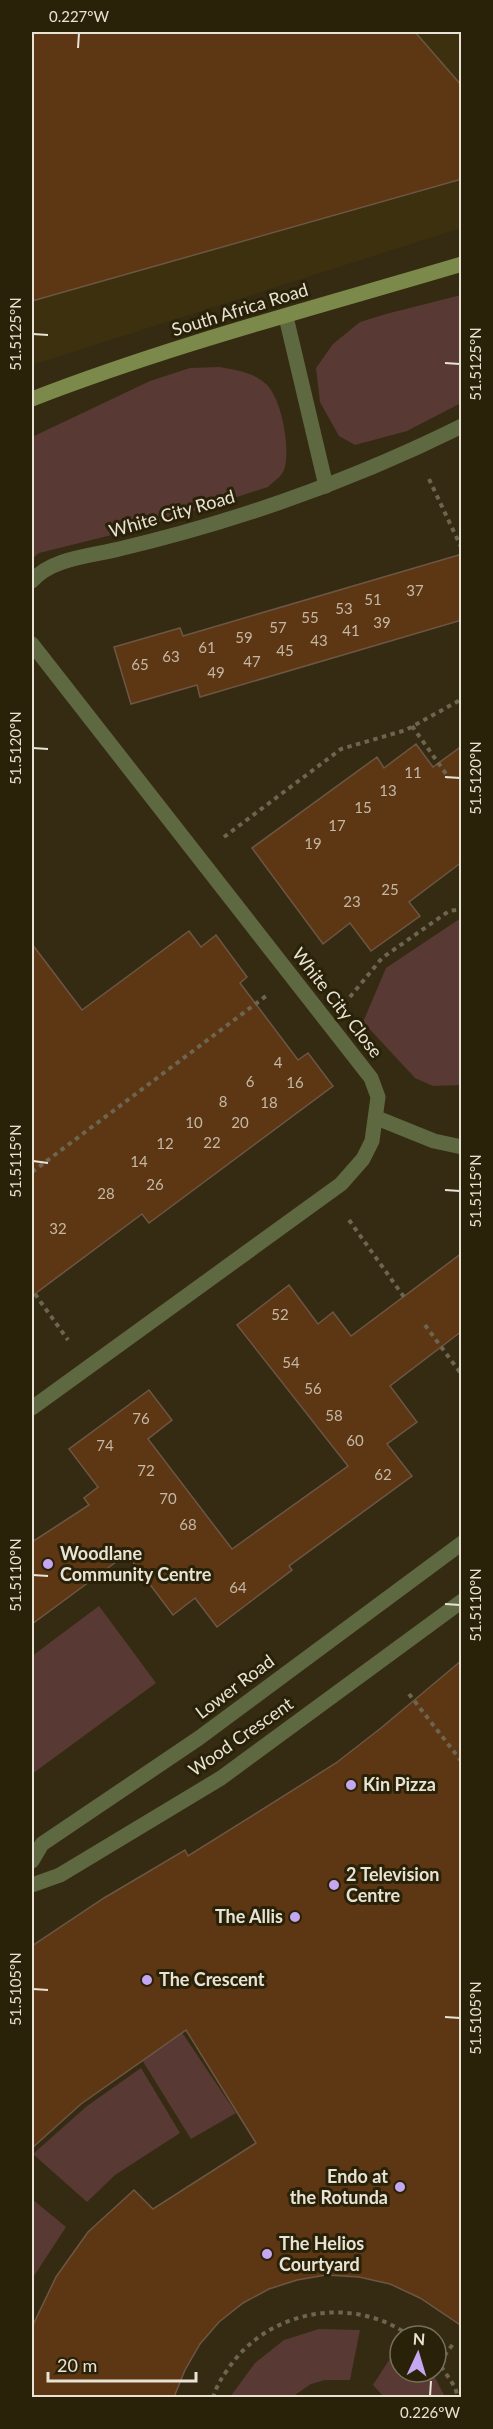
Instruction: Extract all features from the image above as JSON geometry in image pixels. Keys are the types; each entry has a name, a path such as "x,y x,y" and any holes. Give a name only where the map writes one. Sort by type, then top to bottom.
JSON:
{"street":[{"name":"South Africa Road","path":"32,399 99,374 462,264"},
{"path":"286,316 326,486"},
{"name":"White City Road","path":"32,581 39,572 58,564 142,544 245,514 326,486 416,449 462,426"},
{"name":"White City Close","path":"32,644 371,1078 378,1097 377,1118 372,1141 363,1159 341,1184 32,1408"},
{"path":"377,1118 434,1141 462,1146"},
{"name":"Lower Road","path":"32,1861 42,1844 199,1738 462,1543"},
{"name":"Wood Crescent","path":"32,1885 60,1875 221,1778 462,1601"}],"path":[{"path":"416,449 462,549"},
{"path":"198,856 341,749 412,726 462,699"},
{"path":"412,726 449,778"},
{"path":"328,1023 382,958 449,911 462,909"},
{"path":"32,1172 292,977"},
{"path":"329,1192 404,1297"},
{"path":"35,1294 88,1367"},
{"path":"425,1324 462,1375"},
{"path":"409,1694 462,1762"},
{"path":"213,2397 215,2388 239,2352 273,2326 313,2313 356,2312 390,2324"},
{"path":"448,2350 453,2344"},
{"path":"448,2376 458,2397"}],"shaded area":[{"path":"32,32 461,32 461,228 32,365"},
{"path":"461,295 461,403 407,431 355,445 339,436 320,402 316,368 333,344 360,322"},
{"path":"219,367 256,377 272,392 281,413 286,438 286,461 279,477 268,487 144,527 39,553 32,559 32,437 150,381 190,368"},
{"path":"461,918 461,1085 433,1086 415,1078 363,1022 386,968"},
{"path":"99,1606 156,1683 32,1774 32,1656"},
{"path":"175,2022 236,2113 191,2139 134,2047"},
{"path":"141,2068 180,2133 115,2175 87,2202 33,2154 87,2106"},
{"path":"32,2199 66,2227 32,2279"},
{"path":"319,2329 360,2330 350,2380 325,2380 311,2384 292,2397 230,2397 255,2363 284,2340"},
{"path":"388,2362 388,2384 438,2384 445,2397 384,2397 373,2385"}],"building":[{"path":"32,32 415,32 462,86 462,179 32,301"},
{"path":"462,554 462,620 200,697 197,685 131,704 114,647 180,628 183,636"},
{"path":"416,744 433,767 462,746 462,862 409,902 420,916 371,951 350,923 323,944 252,848 377,757 384,768"},
{"path":"189,931 201,947 216,935 247,977 240,983 298,1060 308,1053 333,1086 149,1223 142,1214 32,1296 32,944 82,1010"},
{"path":"462,1253 462,1331 390,1386 417,1422 387,1444 412,1476 289,1566 292,1570 217,1627 195,1598 173,1615 127,1554 32,1624 32,1542 89,1505 84,1498 98,1487 69,1449 149,1390 172,1420 148,1439 232,1549 348,1466 237,1325 289,1285 318,1324 333,1312 351,1336"},
{"path":"462,1660 462,2326 420,2298 390,2284 359,2277 326,2275 297,2280 269,2289 243,2303 219,2322 200,2344 185,2370 174,2397 32,2397 33,2325 56,2277 88,2232 134,2190 153,2209 256,2143 186,2030 81,2104 32,2148 32,1946 104,1898 185,1850 188,1856 336,1763"}],"place":[{"name":"Woodlane Community Centre","path":"48,1564"},
{"name":"Kin Pizza","path":"351,1785"},
{"name":"2 Television Centre","path":"334,1885"},
{"name":"The Allis","path":"295,1917"},
{"name":"The Crescent","path":"147,1980"},
{"name":"Endo at the Rotunda","path":"400,2187"},
{"name":"The Helios Courtyard","path":"267,2254"}]}
